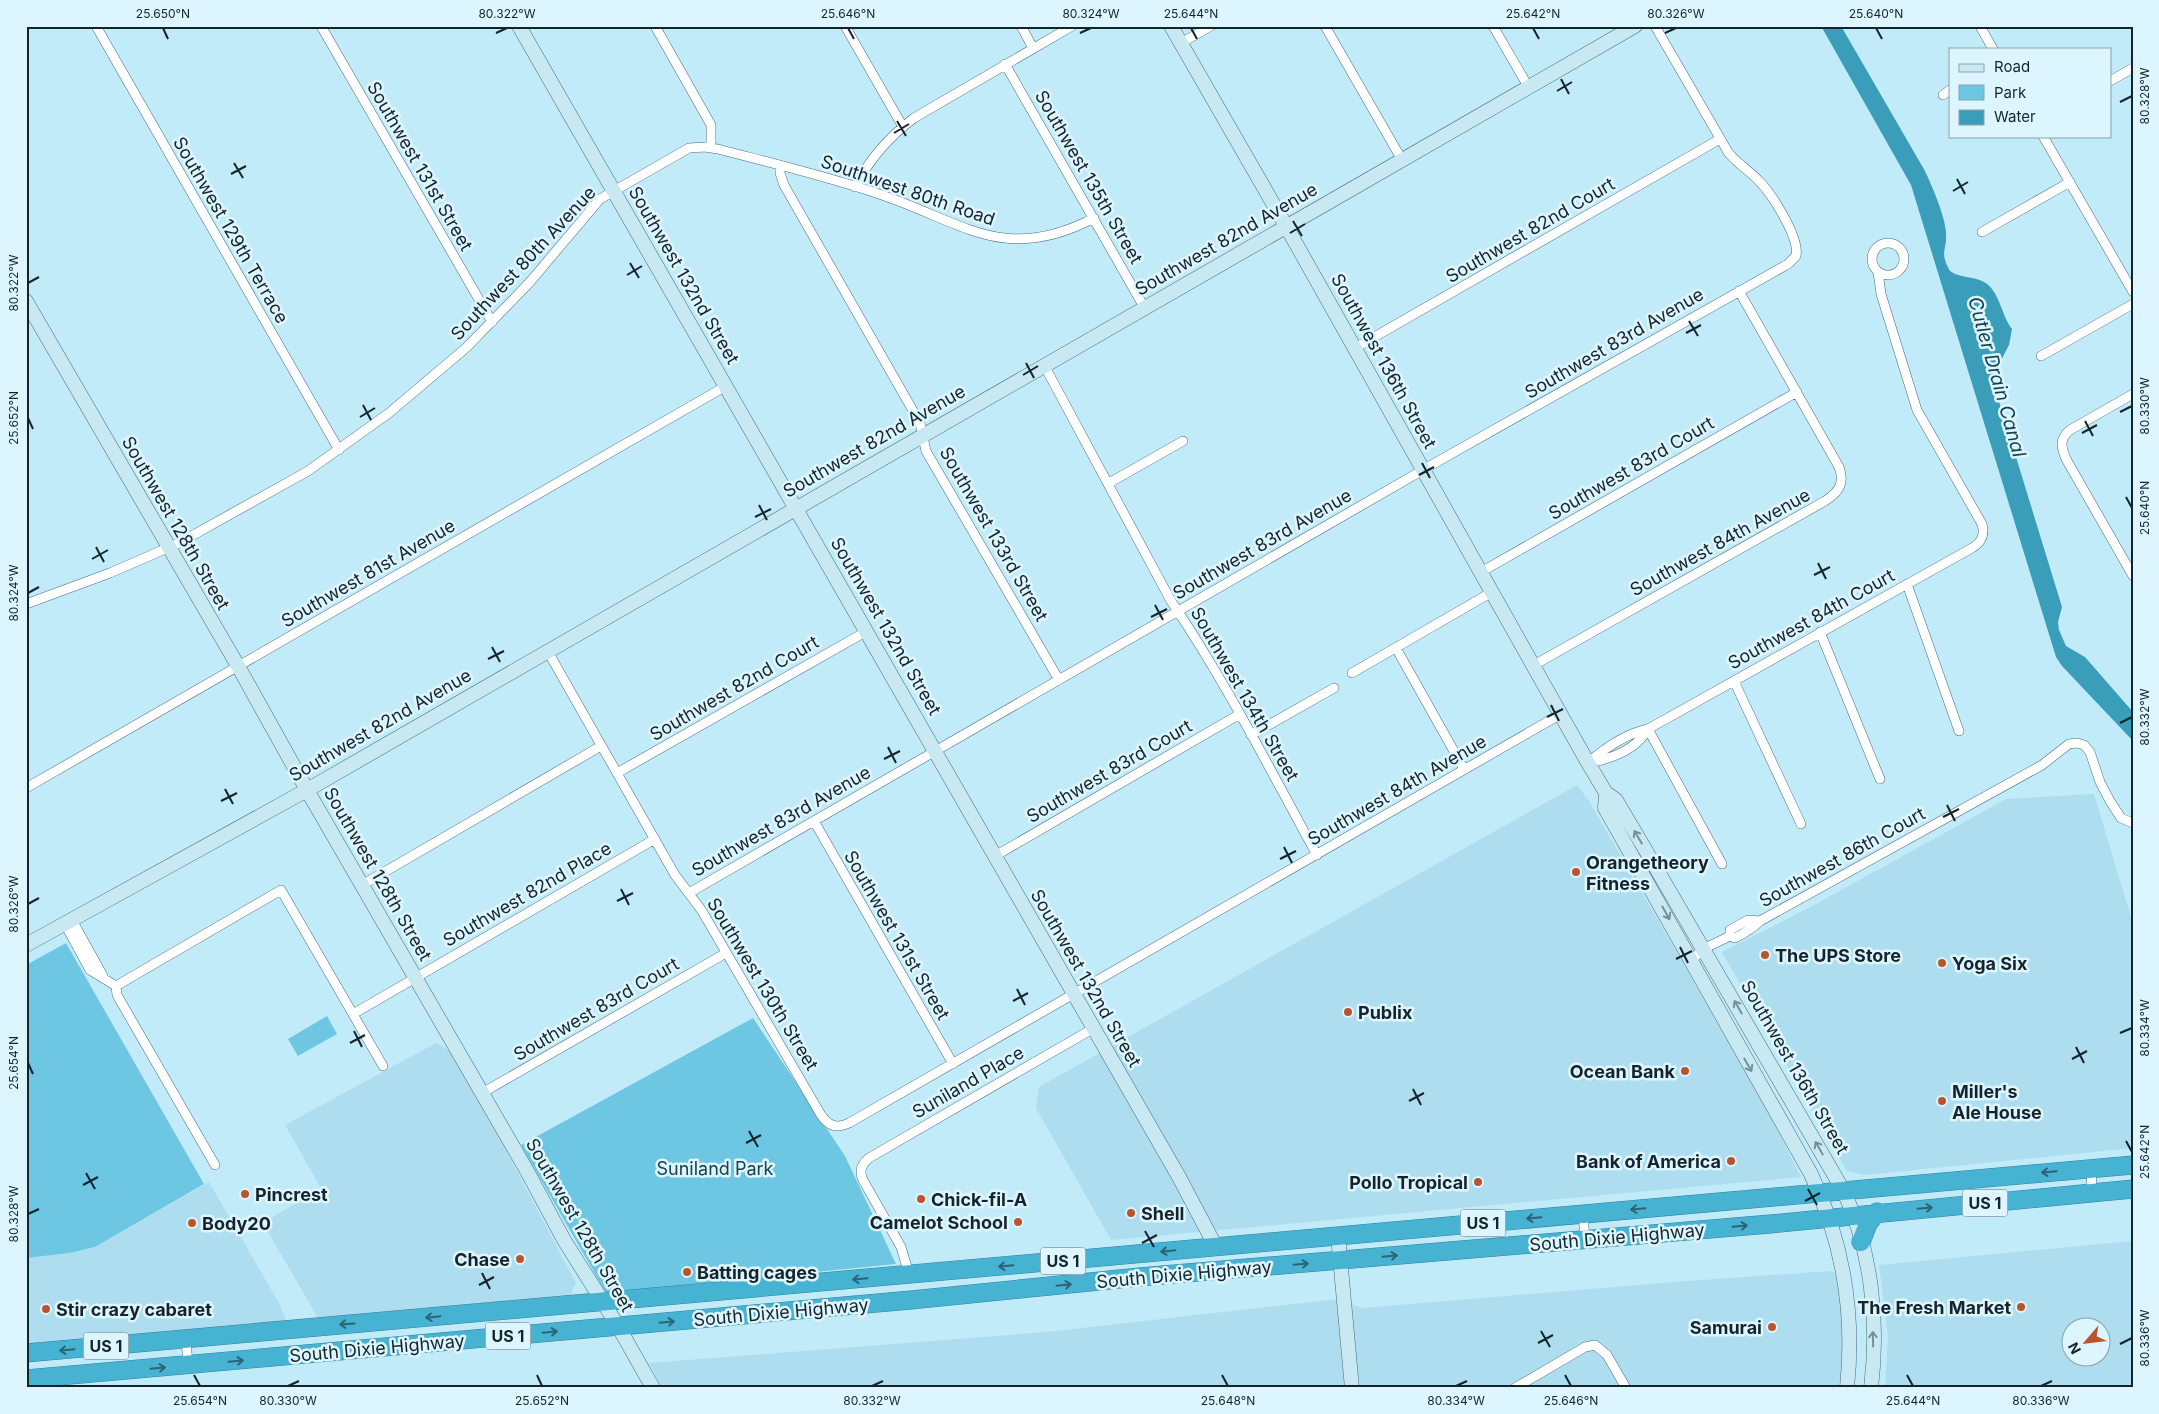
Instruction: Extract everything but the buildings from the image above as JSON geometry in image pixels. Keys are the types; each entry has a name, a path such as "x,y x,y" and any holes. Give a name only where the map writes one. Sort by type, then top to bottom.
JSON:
{"highway":[{"name":"South Dixie Highway","path":"26,1354 2133,1165"},
{"name":"South Dixie Highway","path":"26,1379 2133,1189"},
{"path":"1861,1242 1868,1224 1877,1212"},
{"path":"1216,1247 1218,1271"},
{"path":"909,1274 911,1300"},
{"path":"396,1320 397,1346"}],"street":[{"name":"Southwest 129th Terrace","path":"96,26 339,450"},
{"name":"Southwest 131st Street","path":"321,26 492,322"},
{"name":"Southwest 132nd Street","path":"519,26 936,751 1203,1219 1216,1247"},
{"path":"655,26 711,125 711,148"},
{"path":"845,26 903,126"},
{"path":"1021,26 1033,48"},
{"path":"854,186 872,160 903,126 925,111 1072,26"},
{"name":"Southwest 136th Street","path":"1171,26 1286,226 1588,763 1606,793 1616,800 1843,1190 1854,1214 1873,1310 1874,1358 1871,1388"},
{"path":"1181,43 1211,26"},
{"path":"1325,26 1402,160"},
{"path":"1493,26 1529,88"},
{"name":"Southwest 82nd Avenue","path":"26,945 307,790 547,650 1635,26"},
{"path":"1656,26 1720,139"},
{"path":"1980,26 1992,48"},
{"name":"Southwest 135th Street","path":"1005,64 1144,307"},
{"path":"2112,80 2133,68"},
{"path":"2044,138 2133,292"},
{"name":"Southwest 83rd Avenue","path":"689,893 1424,470 1788,264 1796,256 1797,252 1793,235 1770,194 1757,179 1733,159 1720,139"},
{"name":"Southwest 82nd Court","path":"1355,348 1720,139"},
{"name":"Southwest 80th Avenue","path":"26,604 168,548 278,490 339,450 389,413 441,370 492,322 563,245 600,199 682,151 694,147 711,148"},
{"name":"Southwest 80th Road","path":"711,148 854,186 893,199 961,228 1002,239 1043,238 1071,229 1094,218"},
{"name":"Southwest 133rd Street","path":"780,165 780,173 784,185 920,423 926,451 1058,680"},
{"path":"1982,232 2070,182"},
{"name":"Southwest 84th Court","path":"1588,763 1608,759 1641,741 1648,729 1975,546 1981,540 1984,532 1980,521 1917,410 1881,294 1878,272"},
{"path":"1739,291 1797,392"},
{"name":"Southwest 128th Street","path":"26,301 238,666 564,1240 618,1326 653,1388"},
{"path":"2042,356 2133,304"},
{"name":"Southwest 134th Street","path":"1044,366 1124,515 1178,611 1240,714 1317,855"},
{"name":"Southwest 81st Avenue","path":"26,788 726,386"},
{"name":"Southwest 84th Avenue","path":"1534,665 1825,501 1834,494 1840,487 1842,478 1839,467 1797,392"},
{"name":"Southwest 83rd Court","path":"1481,572 1797,392"},
{"path":"2133,394 2074,427 2066,433 2062,441 2066,459 2133,576"},
{"path":"1109,484 1183,440"},
{"path":"1907,584 1959,731"},
{"path":"1352,672 1492,592"},
{"name":"Southwest 82nd Court","path":"617,773 867,631"},
{"path":"1820,632 1880,779"},
{"path":"1396,648 1464,769"},
{"name":"Southwest 130th Street","path":"547,650 675,875 689,893 726,953 822,1115 832,1126"},
{"path":"1734,681 1801,824"},
{"path":"1251,735 1334,688"},
{"name":"Southwest 83rd Court","path":"995,856 1240,714"},
{"name":"Southwest 84th Avenue","path":"832,1126 841,1126 849,1123 1561,714"},
{"path":"1648,729 1722,864"},
{"name":"Southwest 86th Court","path":"1703,949 1730,936 1730,930 1748,920 1760,921 2042,765 2069,744 2081,744 2088,748 2100,782 2110,801 2121,818 2133,823"},
{"path":"362,885 601,746"},
{"name":"Southwest 136th Street","path":"1606,793 1605,808 1692,960 1725,1025 1819,1192 1829,1217 1843,1271 1850,1343 1847,1388"},
{"name":"Southwest 131st Street","path":"814,821 953,1064"},
{"name":"Southwest 82nd Place","path":"353,1014 655,839"},
{"path":"116,986 281,890 383,1066"},
{"path":"69,922 90,970 103,976 116,986 117,994 215,1165"},
{"path":"1692,960 1703,949"},
{"name":"Southwest 83rd Court","path":"482,1093 726,953"},
{"name":"Suniland Place","path":"909,1274 901,1247 863,1180 861,1167 869,1158 1094,1028"},
{"path":"2091,1168 2092,1193"},
{"path":"1583,1214 1585,1239"},
{"path":"1338,1236 1352,1388"},
{"path":"186,1339 188,1365"},
{"path":"1515,1388 1585,1347 1598,1346 1607,1355 1626,1388"}],"shaded area":[{"path":"1577,785 1589,801 1772,1119 1801,1177 1111,1240 1036,1108 1039,1087"},
{"path":"2094,794 2133,924 2133,1148 1865,1175 1847,1171 1722,952 1816,904 2006,799"},
{"path":"436,1043 449,1050 491,1122 576,1283 569,1297 319,1320 263,1223 321,1188 285,1125"},
{"path":"209,1182 280,1305 287,1322 26,1345 26,1258 70,1253 95,1247"},
{"path":"2133,1241 2133,1388 1885,1388 1888,1336 1879,1265"},
{"path":"1830,1271 1840,1276 1845,1308 1843,1388 662,1388 649,1363 1046,1332 1338,1299 1362,1308"}],"green space":[{"path":"66,943 204,1184 95,1247 70,1253 26,1258 26,965"},
{"path":"327,1016 337,1034 298,1056 288,1039"},
{"name":"Suniland Park","path":"753,1018 845,1156 896,1264 606,1293 521,1145"}],"water":[{"path":"1821,26 1841,26 1925,171 1944,220 1946,240 1944,255 1950,271 1958,275 1980,280 1989,286 1994,291 2012,329 2009,345 1994,374 1993,382 2062,607 2058,622 2059,630 2066,646 2085,657 2133,712 2133,741 2062,666 2056,657 1911,185"}],"place":[{"name":"Orangetheory Fitness","path":"1576,872"},
{"name":"The UPS Store","path":"1765,955"},
{"name":"Yoga Six","path":"1942,963"},
{"name":"Publix","path":"1348,1012"},
{"name":"Ocean Bank","path":"1685,1071"},
{"name":"Miller's Ale House","path":"1942,1101"},
{"name":"Bank of America","path":"1731,1161"},
{"name":"Pollo Tropical","path":"1478,1182"},
{"name":"Pincrest","path":"245,1194"},
{"name":"Chick-fil-A","path":"921,1199"},
{"name":"Shell","path":"1131,1213"},
{"name":"Camelot School","path":"1018,1222"},
{"name":"Body20","path":"192,1223"},
{"name":"Chase","path":"520,1259"},
{"name":"Batting cages","path":"687,1272"},
{"name":"The Fresh Market","path":"2021,1307"},
{"name":"Stir crazy cabaret","path":"46,1309"},
{"name":"Samurai","path":"1772,1327"}],"water label":[{"name":"Cutler Drain Canal","path":"1997,377"}]}
